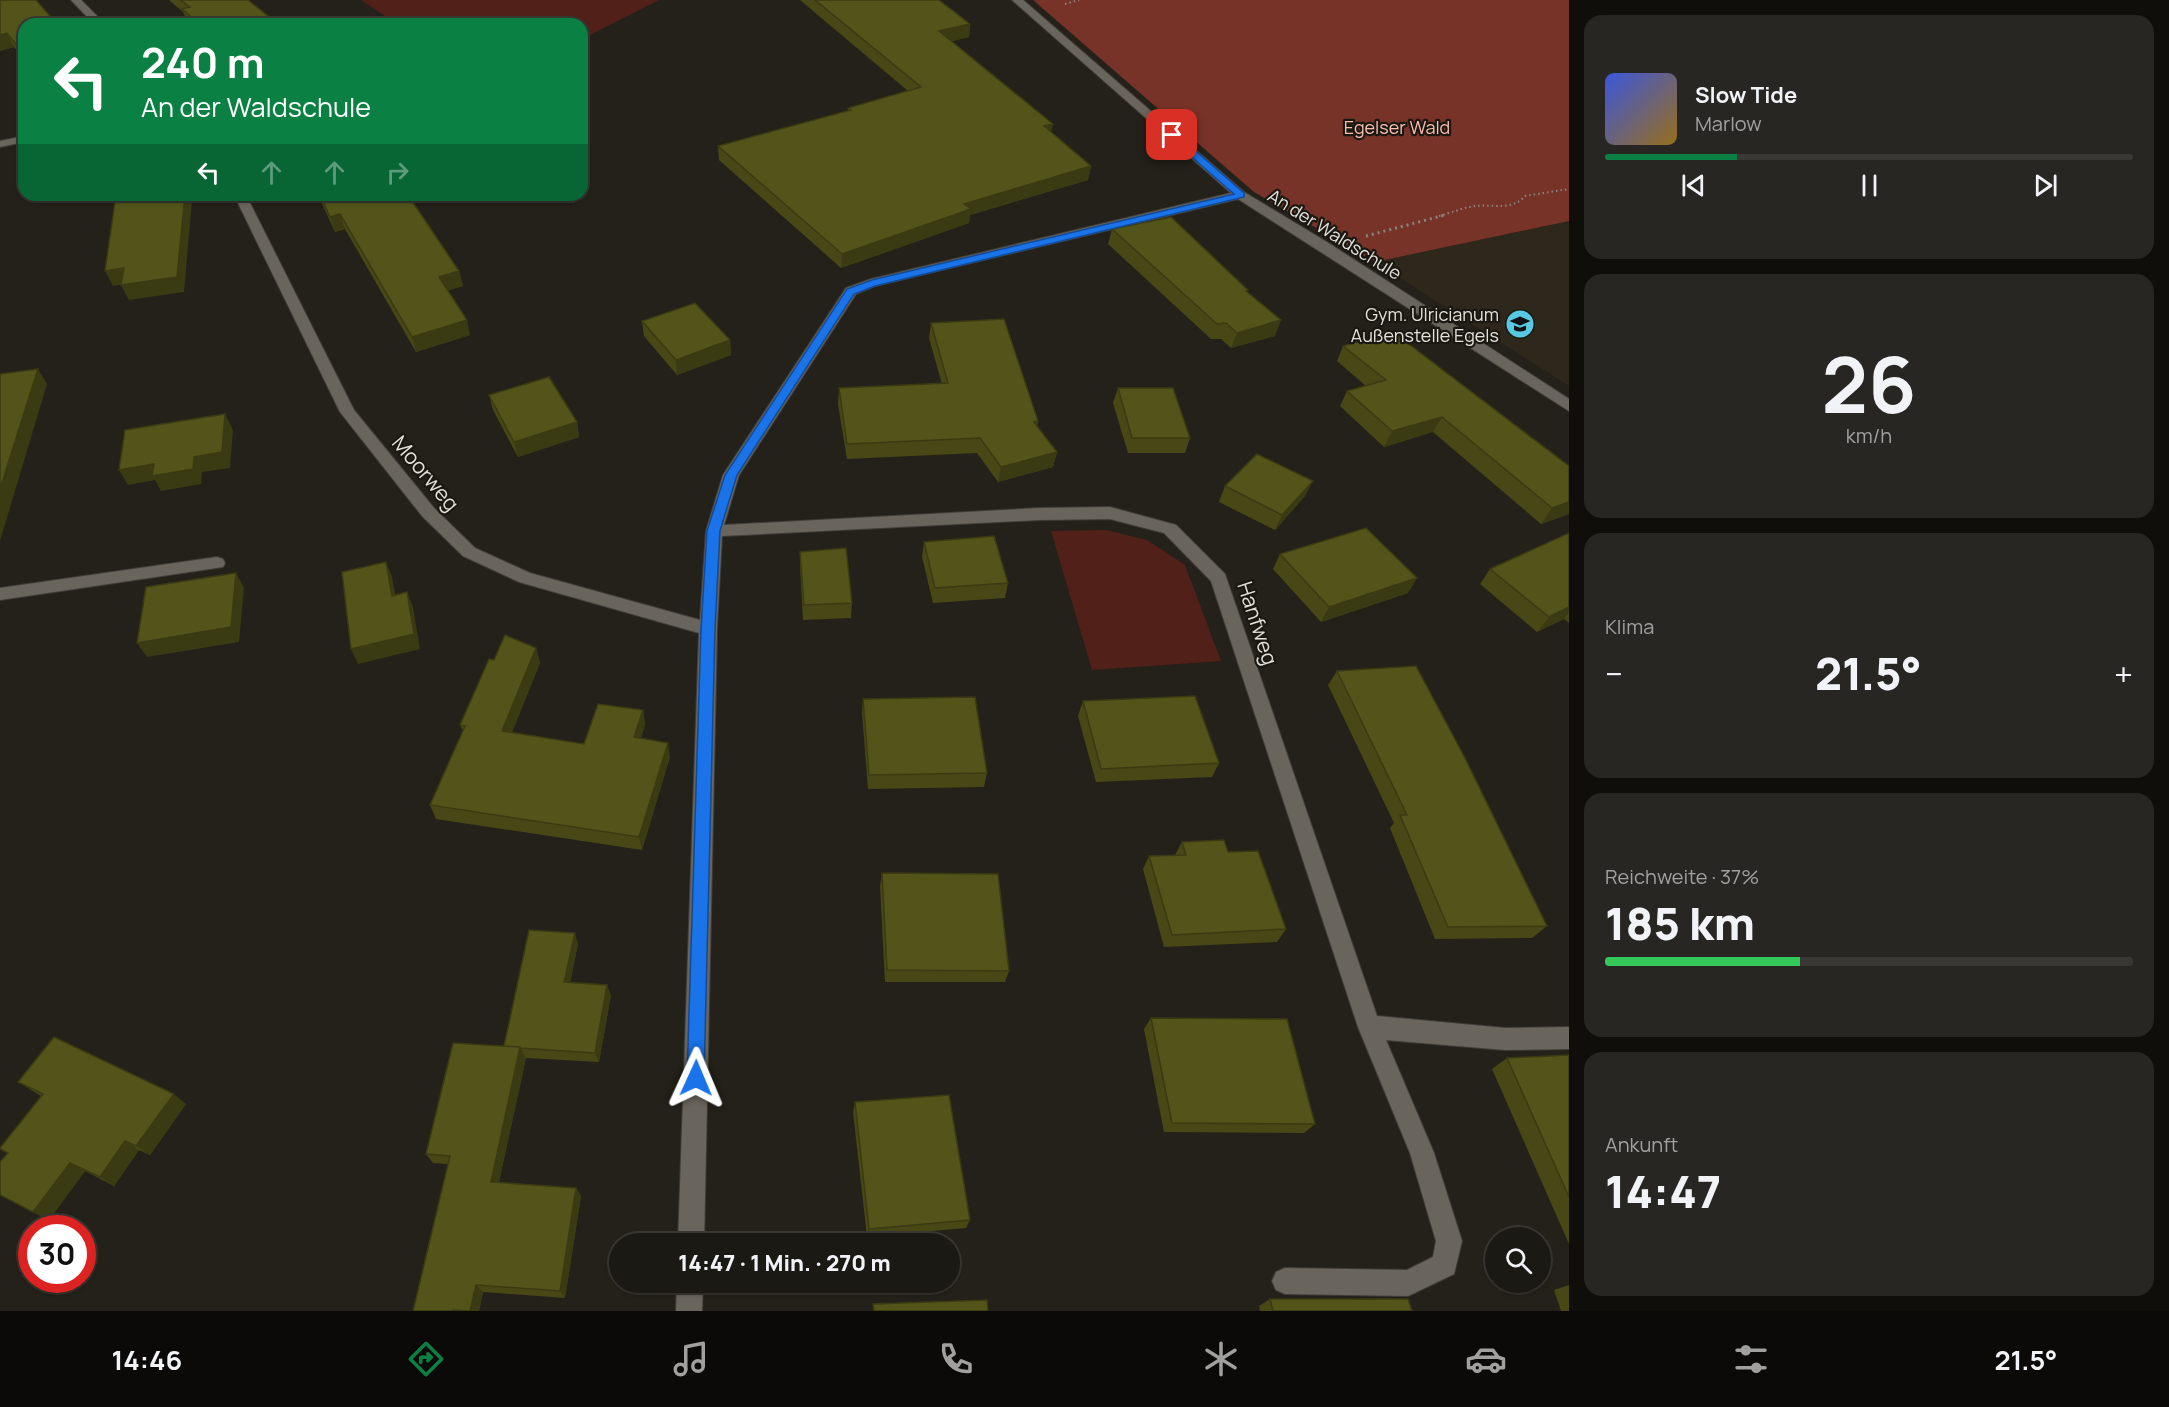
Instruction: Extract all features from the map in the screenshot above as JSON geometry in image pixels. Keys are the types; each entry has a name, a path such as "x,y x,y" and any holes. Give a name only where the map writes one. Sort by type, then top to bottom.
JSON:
{"street":[{"path":"75,0 94,18"},
{"name":"An der Waldschule","path":"1017,0 1240,195 1325,247 1569,406"},
{"path":"2,147 18,141"},
{"path":"691,1233 708,629 714,531 731,475 851,291 872,283 1240,195"},
{"name":"Moorweg","path":"243,201 348,412 428,512 469,552 525,578 708,629"},
{"name":"Hanfweg","path":"714,531 1039,514 1110,513 1170,529 1219,578 1369,1027 1407,1113 1449,1241 1445,1265 1408,1283 1285,1281"},
{"path":"0,594 217,563"},
{"path":"1369,1027 1505,1039 1569,1038"},
{"path":"689,1311 690,1293"}],"path":[{"path":"1325,247 1476,206 1500,207 1520,202 1525,196 1569,189"}],"shaded area":[{"path":"361,0 659,0 588,36 588,18 388,18"},
{"name":"Gym. Ulricianum Außenstelle Egels","path":"1569,221 1569,386 1375,262"},
{"path":"1106,530 1147,540 1185,565 1221,661 1092,670 1051,531"}],"green space":[{"name":"Egelser Wald","path":"1033,0 1569,0 1569,221 1375,262 1254,192"}],"building":[{"path":"0,0 36,0 52,18 18,18 18,47 7,33 0,35"},
{"path":"180,0 248,0 270,18 193,18 182,9 190,7"},
{"path":"815,0 939,0 970,24 939,31 1053,124 1044,126 1091,166 964,204 971,209 842,254 718,146 851,110 848,108 921,87"},
{"path":"115,201 184,201 177,277 121,285 124,268 105,271"},
{"path":"323,201 412,201 459,271 439,277 467,320 412,337 340,214 330,217"},
{"path":"1171,217 1248,290 1246,291 1281,320 1237,333 1226,323 1217,324 1112,229"},
{"path":"695,303 730,340 676,360 642,321"},
{"path":"1004,319 1038,421 1034,422 1057,452 1001,467 980,438 847,444 839,388 948,383 931,323"},
{"path":"1393,332 1569,466 1569,502 1552,508 1442,417 1392,431 1347,391 1386,380 1343,346"},
{"path":"38,369 0,489 0,374"},
{"path":"549,377 577,422 514,442 489,395"},
{"path":"1118,388 1173,388 1190,438 1132,438"},
{"path":"225,414 222,452 194,457 193,469 152,476 154,464 119,470 125,430"},
{"path":"1257,454 1313,481 1282,515 1225,486"},
{"path":"1366,528 1417,578 1329,607 1280,554"},
{"path":"1569,533 1569,607 1549,617 1490,569"},
{"path":"994,536 1008,583 935,588 924,542"},
{"path":"846,548 852,603 804,605 800,552"},
{"path":"386,562 392,596 407,592 414,634 351,649 342,572"},
{"path":"236,573 231,627 137,643 146,587"},
{"path":"505,635 536,648 502,731 584,744 598,704 643,710 634,737 668,743 639,837 430,805 465,726 460,725 489,659 494,660"},
{"path":"1416,666 1465,758 1547,926 1448,927 1400,815 1407,815 1337,671"},
{"path":"1195,696 1219,763 1101,769 1083,701"},
{"path":"975,697 987,773 869,775 863,699"},
{"path":"1224,840 1228,852 1258,851 1286,929 1172,935 1149,856 1186,855 1182,842"},
{"path":"882,873 998,874 1009,971 887,970"},
{"path":"529,930 575,933 564,982 607,985 595,1053 504,1046"},
{"path":"1151,1018 1287,1019 1315,1124 1172,1123"},
{"path":"54,1037 174,1094 136,1146 125,1141 100,1177 70,1163 33,1212 0,1195 0,1162 8,1153 0,1148 43,1094 18,1082"},
{"path":"453,1043 520,1047 491,1182 576,1188 560,1291 476,1285 470,1311 413,1311 450,1156 426,1154"},
{"path":"1569,1055 1569,1197 1507,1058"},
{"path":"949,1095 970,1220 869,1229 855,1102"},
{"path":"1270,1299 1408,1299 1412,1311 1273,1311"},
{"path":"987,1300 988,1311 874,1311 873,1304"}],"place":[{"name":"Gym. Ulricianum Außenstelle Egels","path":"1520,324"}],"route":[{"path":"696,1078 712,551 714,531 731,475 851,291 872,283 1240,195 1172,135"}]}
